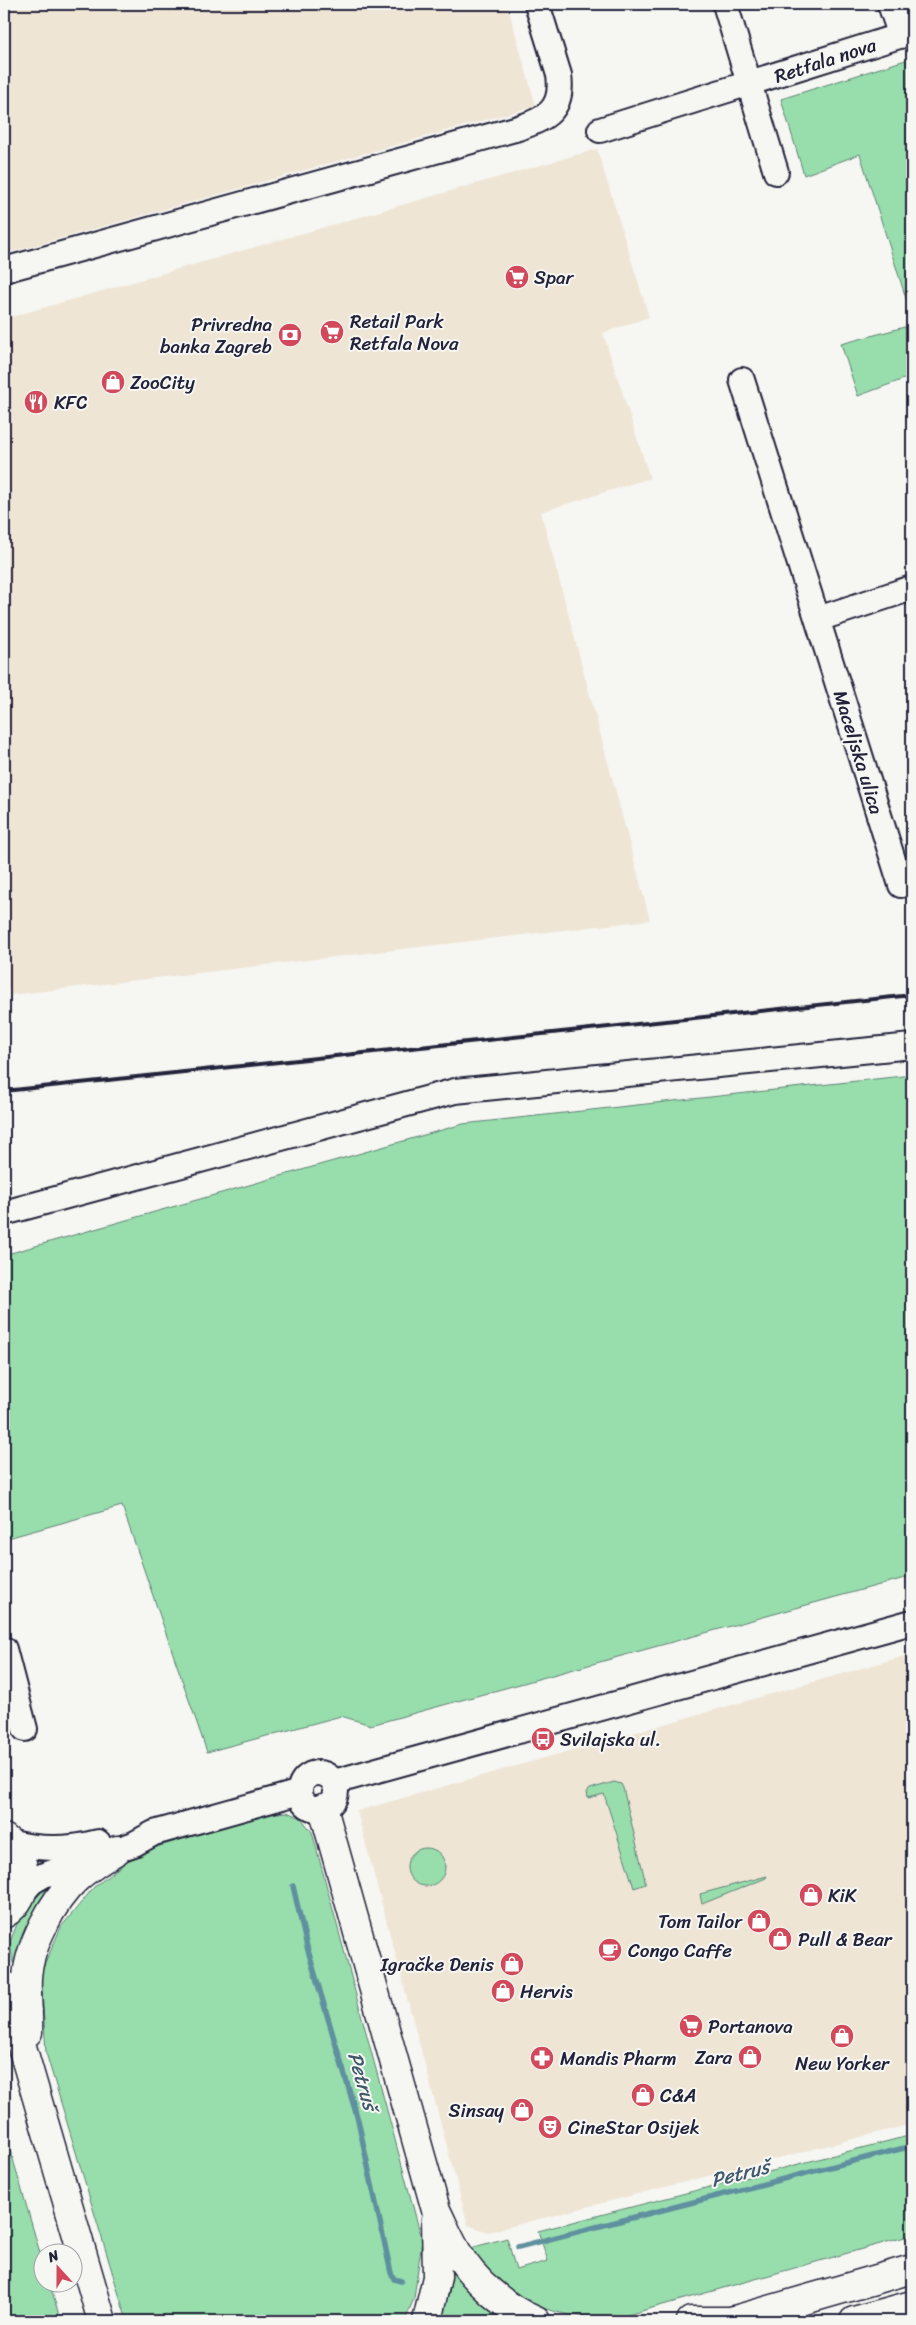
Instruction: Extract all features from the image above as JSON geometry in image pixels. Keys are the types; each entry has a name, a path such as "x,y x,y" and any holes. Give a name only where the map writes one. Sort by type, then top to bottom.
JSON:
{"main road":[{"path":"323,1808 436,2210 458,2253 470,2269 489,2289 510,2306 536,2321"},
{"path":"6,1840 17,1852 23,1863 25,1875 9,1910"},
{"path":"26,2061 27,1976 39,1937 53,1909 65,1891 95,1864 117,1850"},
{"path":"4,1985 102,2321"},
{"path":"427,2321 437,2277 436,2210"},
{"path":"691,2321 729,2321 912,2269"},
{"path":"854,2321 912,2305"}],"street":[{"path":"4,270 515,129 544,118 553,109 561,86 537,4"},
{"name":"Retfala nova","path":"725,4 776,172"},
{"name":"Retfala nova","path":"600,130 906,34 890,4"},
{"name":"Maceljska ulica","path":"742,380 901,886"},
{"path":"818,619 912,588"},
{"path":"4,1213 455,1091 912,1046"},
{"path":"334,1782 912,1622"},
{"path":"4,1649 24,1729"},
{"path":"321,1772 334,1782 334,1798 323,1808 308,1806 300,1792 302,1782 310,1774 321,1772"},
{"path":"6,1840 41,1849 66,1848 134,1834 154,1833 300,1792"},
{"path":"9,1910 32,1882 44,1875 134,1844 154,1833"}],"shaded area":[{"path":"4,4 507,4 536,106 4,254"},
{"path":"597,149 649,317 603,333 650,478 541,512 650,920 10,995 4,972 4,319"},
{"path":"912,1654 912,2124 488,2232 468,2225 357,1811"}],"green space":[{"path":"912,58 912,317 860,154 804,175 781,99"},
{"path":"912,325 912,376 858,396 841,344"},
{"path":"912,1075 912,1576 371,1725 341,1716 207,1752 122,1506 8,1538 4,1520 4,1255 463,1124"},
{"path":"614,1782 621,1784 623,1788 646,1884 634,1888 604,1794 588,1798 587,1792 590,1789"},
{"path":"287,1812 301,1818 312,1832 422,2240 414,2298 405,2321 127,2321 46,2053 41,1973 61,1927 94,1887 134,1856 159,1846 269,1814"},
{"path":"426,1848 439,1854 445,1867 439,1880 426,1886 413,1880 407,1867 413,1854"},
{"path":"62,1876 20,1962 13,1963 10,1942 24,1906 37,1889"},
{"path":"767,1876 766,1878 702,1904 700,1894"},
{"path":"4,2128 37,2242 32,2242 32,2292 52,2292 61,2321 4,2321"},
{"path":"912,2135 912,2235 613,2319 582,2317 553,2311 525,2300 512,2292 487,2271 467,2249 507,2238 516,2270 548,2261 538,2231"},
{"path":"447,2256 513,2321 435,2321"}],"waterway":[{"name":"Petruš","path":"293,1886 307,1947 358,2120 391,2273 394,2279 401,2281"},
{"name":"Petruš","path":"518,2247 912,2146"}],"railway":[{"path":"4,1091 912,995"}],"place":[{"name":"Spar","path":"517,277"},
{"name":"Retail Park Retfala Nova","path":"332,332"},
{"name":"Privredna banka Zagreb","path":"290,335"},
{"name":"ZooCity","path":"113,382"},
{"name":"KFC","path":"36,402"},
{"name":"Svilajska ul.","path":"543,1739"},
{"name":"KiK","path":"811,1895"},
{"name":"Tom Tailor","path":"759,1921"},
{"name":"Pull & Bear","path":"780,1939"},
{"name":"Congo Caffe","path":"610,1950"},
{"name":"Igračke Denis","path":"512,1964"},
{"name":"Hervis","path":"503,1991"},
{"name":"Portanova","path":"691,2026"},
{"name":"New Yorker","path":"842,2036"},
{"name":"Zara","path":"750,2057"},
{"name":"Mandis Pharm","path":"542,2058"},
{"name":"C&A","path":"643,2095"},
{"name":"Sinsay","path":"522,2110"},
{"name":"CineStar Osijek","path":"550,2127"}]}
